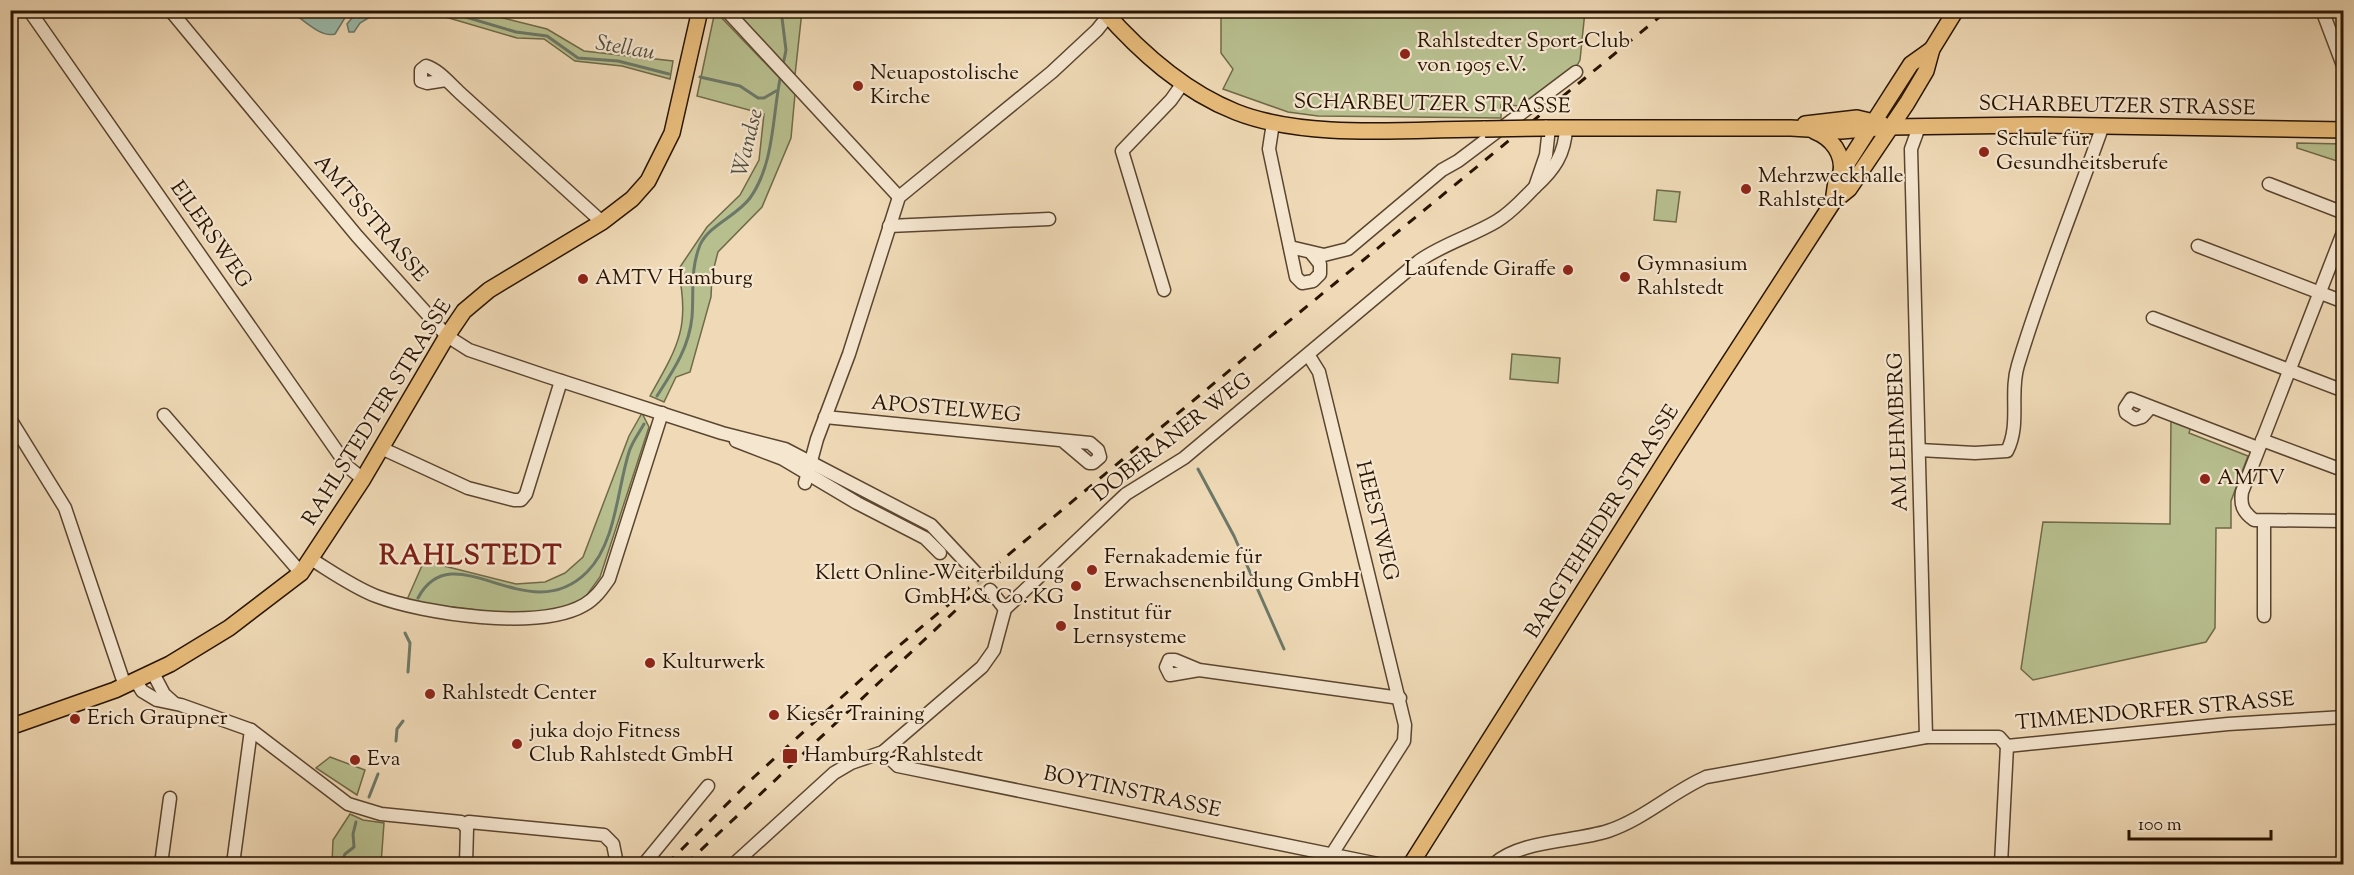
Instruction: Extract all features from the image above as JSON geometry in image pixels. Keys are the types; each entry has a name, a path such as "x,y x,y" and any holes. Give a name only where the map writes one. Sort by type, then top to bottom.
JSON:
{"main road":[{"name":"RAHLSTEDTER STRASSE","path":"10,727 153,673 229,628 301,573 363,479 464,311 482,295 602,222 637,194 664,153 676,121 700,10"},
{"name":"BARGTEHEIDER STRASSE","path":"1411,864 1833,202 1849,189 1891,126 1926,71 1932,49 1956,10"},
{"name":"SCHARBEUTZER STRASSE","path":"1108,13 1159,66 1183,83 1237,112 1273,123 1312,129 1791,128 1814,131 1891,126 2343,130"},
{"name":"BARGTEHEIDER STRASSE","path":"1833,202 1836,181 1911,64 1932,49"},
{"name":"SCHARBEUTZER STRASSE","path":"1791,128 1814,122 1847,118 1871,126"},
{"path":"1814,131 1828,138 1836,147 1842,161 1841,173"}],"street":[{"name":"EILERSWEG","path":"29,10 348,467 363,479"},
{"name":"AMTSSTRASSE","path":"170,10 357,236 447,336 476,352 722,433 864,501 896,507 938,530 976,573"},
{"path":"726,10 899,197"},
{"path":"2322,10 2343,68"},
{"path":"808,473 899,197 1052,72 1108,13"},
{"path":"1290,248 1312,254 1335,254 1348,249 1442,170 1458,161 1576,72"},
{"path":"446,80 602,222"},
{"path":"1164,290 1122,152 1171,100 1183,83"},
{"path":"1273,123 1269,149 1296,277 1302,283 1313,281 1320,274 1320,264 1312,254"},
{"name":"AM LEHMBERG","path":"1919,127 1911,149 1926,737"},
{"name":"DOBERANER WEG","path":"1534,188 1546,154 1547,128"},
{"name":"DOBERANER WEG","path":"1005,609 1126,494 1184,458 1309,356 1419,261 1438,248 1495,222 1548,177 1558,162 1566,128"},
{"path":"1919,450 1975,453 2007,451 2014,429 2017,368 2075,196 2102,128"},
{"path":"2269,184 2343,213"},
{"path":"889,226 1049,219"},
{"path":"2343,230 2288,369 2240,503 2251,518 2264,521 2343,521"},
{"path":"2198,246 2343,302"},
{"path":"2153,318 2343,391"},
{"name":"HEESTWEG","path":"1309,356 1319,372 1405,725 1404,741 1332,854"},
{"path":"381,448 468,488 522,500 526,494 561,381"},
{"path":"2151,407 2337,468"},
{"path":"311,559 364,591 414,608 524,620 564,614 585,605 609,579 663,413"},
{"path":"164,415 301,573"},
{"name":"APOSTELWEG","path":"825,417 1063,441"},
{"path":"10,419 65,508 130,683 157,700 174,703 251,730 348,804 357,808 381,814 461,822 467,828"},
{"path":"864,501 925,538 940,554"},
{"path":"2264,521 2264,616"},
{"path":"734,864 834,773 850,763 883,752 985,663 996,645 1005,609 990,590"},
{"path":"1199,670 1400,698"},
{"path":"153,673 164,694 174,703"},
{"name":"TIMMENDORFER STRASSE","path":"1494,864 1510,852 1609,831 1637,818 1687,786 1706,777 1926,737 1999,737 2007,746 2228,724 2343,717"},
{"path":"233,864 251,730"},
{"path":"2001,864 2007,746"},
{"name":"BOYTINSTRASSE","path":"883,752 898,766 1378,864"},
{"path":"644,864 708,786"},
{"path":"161,864 170,798"},
{"path":"466,864 469,822 604,835 613,844 617,864"}],"green space":[{"path":"425,11 475,11 547,29 584,51 673,61 670,79 622,66 575,61 544,39 517,38"},
{"path":"715,11 795,94 791,138 762,207 718,252 712,275 711,297 690,372 676,377 664,402 650,396 668,364 679,336 683,307 678,270 707,227 740,195 759,160 764,114 697,96"},
{"path":"735,11 802,11 795,75"},
{"name":"Rahlstedter Sport-Club von 1905 e.V.","path":"1221,11 1585,11 1580,60 1575,69 1523,106 1501,105 1501,118 1318,116 1288,112 1223,89 1233,69 1221,53"},
{"path":"2297,143 2343,144 2343,163 2297,148"},
{"path":"1657,190 1680,192 1676,222 1654,220"},
{"path":"1512,354 1560,358 1558,383 1510,379"},
{"path":"642,413 649,427 600,577 584,599 563,609 522,615 406,602 424,561 516,584 545,582 565,573 583,557 629,436"},
{"path":"2171,418 2191,426 2189,433 2248,456 2231,501 2231,528 2216,528 2215,628 2206,642 2033,680 2021,669 2043,522 2170,524"},
{"path":"330,757 365,770 357,795 316,768"},
{"path":"350,814 363,820 384,823 381,864 332,864 333,840"}],"shaded area":[{"path":"290,11 370,11 370,17 360,23 354,32 349,32 347,24 352,18 346,16 335,34 329,34 318,31"}],"waterway":[{"name":"Stellau","path":"442,10 516,32 547,36 578,58 618,61 669,74"},
{"name":"Wandse","path":"781,10 786,50 783,65"},
{"name":"Wandse","path":"657,396 688,339 692,317 694,272 700,245 716,226 750,198 764,170 772,138 781,74"},
{"name":"Stellau","path":"700,77 740,86 758,98 764,98 776,91"},
{"name":"Wandse","path":"418,598 433,580 451,574 471,576 517,589 540,592 564,588 587,572 597,560 610,531 629,452 644,424"},
{"path":"1198,469 1234,536 1284,649"},
{"name":"Wandse","path":"405,633 410,643 408,672"},
{"name":"Wandse","path":"396,741 397,729 403,721"},
{"name":"Wandse","path":"369,797 378,774"},
{"name":"Wandse","path":"341,864 345,854 354,847 353,834 356,822"}],"tunnel":[{"path":"976,573 990,590"}],"railway":[{"path":"667,864 754,777 888,655 1272,335 1668,10"},
{"path":"686,864 972,595"}],"place":[{"name":"Rahlstedter Sport-Club von 1905 e.V.","path":"1405,54"},
{"name":"Neuapostolische Kirche","path":"858,86"},
{"name":"Schule für Gesundheitsberufe","path":"1984,152"},
{"name":"Mehrzweckhalle Rahlstedt","path":"1746,189"},
{"name":"Laufende Giraffe","path":"1568,270"},
{"name":"Gymnasium Rahlstedt","path":"1625,277"},
{"name":"AMTV Hamburg","path":"583,279"},
{"name":"AMTV","path":"2205,479"},
{"name":"Fernakademie für Erwachsenenbildung GmbH","path":"1092,570"},
{"name":"Klett Online-Weiterbildung GmbH & Co. KG","path":"1076,586"},
{"name":"Institut für Lernsysteme","path":"1061,626"},
{"name":"Kulturwerk","path":"650,663"},
{"name":"Rahlstedt Center","path":"430,694"},
{"name":"Kieser Training","path":"774,715"},
{"name":"Erich Graupner","path":"75,719"},
{"name":"juka dojo Fitness Club Rahlstedt GmbH","path":"517,744"},
{"name":"Hamburg-Rahlstedt","path":"790,756"},
{"name":"Eva","path":"355,760"}],"district":[{"name":"RAHLSTEDT","path":"471,557"}]}
